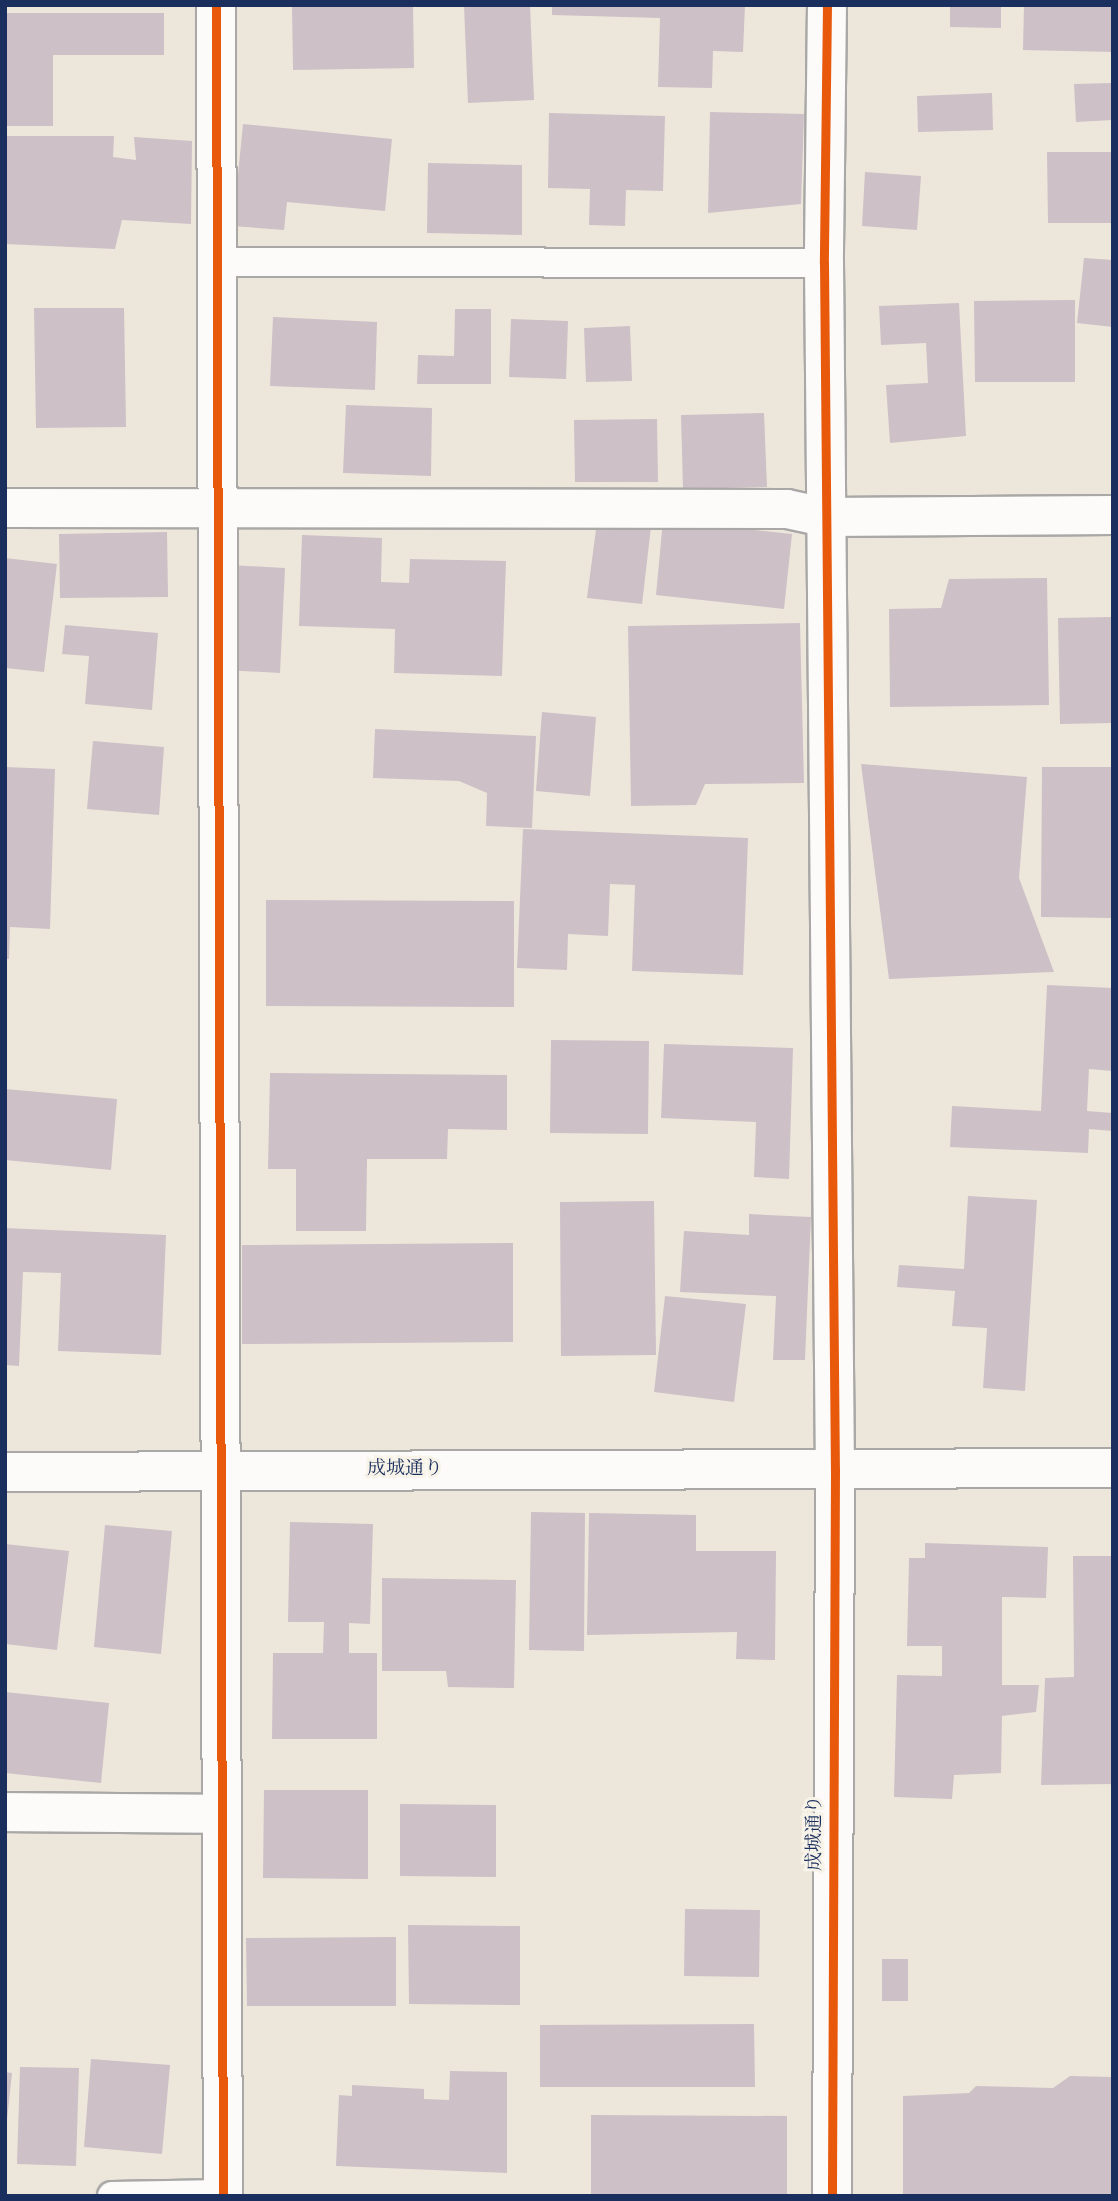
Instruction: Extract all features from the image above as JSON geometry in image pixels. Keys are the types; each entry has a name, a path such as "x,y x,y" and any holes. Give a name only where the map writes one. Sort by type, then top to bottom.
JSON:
{"street":[{"path":"216,5 223,2195"},
{"path":"827,5 824,263 835,1470 1113,1468"},
{"path":"5,508 216,506 787,509 826,517 1113,515"},
{"name":"成城通り","path":"5,1472 835,1470 832,2196"},
{"path":"5,1812 222,1814"}],"lane":[{"path":"217,262 824,263"},
{"path":"112,2196 223,2195"}],"building":[{"path":"292,5 413,5 414,68 293,70"},
{"path":"464,5 530,5 534,100 468,103"},
{"path":"552,5 745,5 743,52 713,51 712,88 658,87 660,18 552,15"},
{"path":"950,5 1001,5 1001,28 950,27"},
{"path":"1024,5 1113,5 1113,52 1023,50"},
{"path":"7,13 164,13 164,55 53,55 53,126 7,126"},
{"path":"1113,83 1113,120 1076,122 1074,84"},
{"path":"992,93 993,130 918,132 917,96"},
{"path":"710,112 804,114 801,204 708,213"},
{"path":"549,113 665,116 663,191 626,190 625,226 589,225 590,189 548,188"},
{"path":"243,124 392,139 385,211 287,202 284,230 233,226"},
{"path":"5,136 114,136 113,157 136,160 134,137 192,141 191,224 122,220 115,249 5,244"},
{"path":"1047,152 1113,152 1113,223 1048,223"},
{"path":"428,163 522,165 522,235 427,233"},
{"path":"865,172 921,176 917,230 862,226"},
{"path":"1084,258 1113,260 1113,327 1077,323"},
{"path":"1075,300 1075,382 975,382 974,301"},
{"path":"959,303 966,436 890,443 886,385 928,383 926,343 881,345 879,306"},
{"path":"34,308 124,308 126,427 36,428"},
{"path":"455,309 491,309 491,384 417,384 418,355 454,356"},
{"path":"273,317 377,322 375,390 270,386"},
{"path":"511,319 568,321 566,379 509,377"},
{"path":"630,326 632,381 586,382 584,328"},
{"path":"346,405 432,408 431,476 343,473"},
{"path":"764,413 767,487 683,489 681,415"},
{"path":"657,419 658,482 575,482 574,420"},
{"path":"663,520 792,534 784,609 656,595"},
{"path":"597,522 651,527 642,604 587,598"},
{"path":"167,532 168,597 60,598 59,534"},
{"path":"302,535 382,538 381,582 409,583 410,559 506,561 502,676 394,673 395,629 299,626"},
{"path":"5,558 57,564 44,672 5,668"},
{"path":"230,565 285,568 280,673 225,670"},
{"path":"1047,578 1049,705 890,707 889,609 941,608 949,579"},
{"path":"1113,617 1113,723 1060,724 1058,618"},
{"path":"800,623 804,783 705,784 696,805 631,806 628,626"},
{"path":"65,625 158,633 152,710 85,704 89,656 62,654"},
{"path":"542,712 596,717 590,796 536,791"},
{"path":"375,729 536,736 532,828 486,826 487,793 459,781 373,778"},
{"path":"93,741 164,747 159,815 87,809"},
{"path":"861,764 1027,777 1019,878 1054,972 889,979"},
{"path":"5,767 55,769 50,929 10,927 9,959 5,959"},
{"path":"1042,767 1113,767 1113,918 1041,917"},
{"path":"523,829 748,838 743,975 632,971 635,885 610,884 608,936 568,934 567,970 517,968"},
{"path":"266,900 514,901 514,1007 266,1006"},
{"path":"1047,985 1113,988 1113,1071 1089,1069 1087,1111 1113,1113 1113,1131 1089,1129 1088,1153 950,1147 952,1106 1041,1111"},
{"path":"551,1040 649,1041 648,1134 550,1133"},
{"path":"664,1044 793,1048 789,1179 754,1177 756,1122 661,1118"},
{"path":"270,1073 507,1075 507,1130 448,1129 447,1159 367,1159 366,1231 296,1231 296,1169 268,1169"},
{"path":"5,1089 117,1099 111,1170 5,1160"},
{"path":"968,1196 1037,1200 1025,1391 983,1388 987,1328 952,1326 955,1291 897,1287 899,1265 964,1269"},
{"path":"654,1201 656,1355 561,1356 560,1202"},
{"path":"749,1214 811,1217 805,1360 773,1360 776,1296 680,1292 684,1231 749,1235"},
{"path":"5,1228 166,1235 161,1355 58,1351 61,1273 23,1272 19,1366 5,1365"},
{"path":"513,1243 513,1342 242,1344 242,1245"},
{"path":"665,1296 746,1304 734,1402 654,1392"},
{"path":"531,1512 585,1513 584,1651 529,1650"},
{"path":"589,1513 696,1515 696,1551 776,1551 775,1660 736,1659 737,1632 587,1635"},
{"path":"290,1522 373,1524 370,1624 349,1623 349,1653 377,1653 377,1739 272,1739 273,1653 323,1653 324,1622 288,1622"},
{"path":"105,1525 172,1531 161,1654 94,1647"},
{"path":"925,1543 1048,1547 1046,1598 1002,1597 1002,1685 1039,1685 1036,1712 1002,1716 1001,1773 954,1775 952,1799 894,1797 897,1675 942,1676 942,1646 907,1646 909,1558 925,1558"},
{"path":"5,1544 69,1551 57,1650 5,1644"},
{"path":"1073,1556 1113,1556 1113,1784 1041,1785 1045,1678 1074,1677"},
{"path":"382,1578 516,1580 514,1688 448,1687 446,1671 382,1671"},
{"path":"5,1692 109,1703 101,1783 5,1773"},
{"path":"264,1790 368,1790 368,1879 263,1878"},
{"path":"400,1804 496,1805 496,1877 400,1876"},
{"path":"685,1909 760,1910 759,1977 684,1976"},
{"path":"408,1925 520,1926 520,2005 409,2004"},
{"path":"396,1937 396,2006 247,2006 246,1938"},
{"path":"882,1959 908,1959 908,2001 882,2001"},
{"path":"754,2024 755,2087 540,2087 540,2025"},
{"path":"91,2059 170,2065 162,2154 84,2147"},
{"path":"20,2067 79,2068 76,2166 17,2164"},
{"path":"450,2071 507,2072 507,2173 336,2166 339,2095 352,2096 352,2085 424,2089 424,2099 449,2100"},
{"path":"5,2072 12,2073 7,2120 5,2120"},
{"path":"1070,2076 1113,2077 1113,2196 903,2196 903,2096 969,2093 976,2086 1053,2088"},
{"path":"591,2115 787,2116 787,2196 591,2196"}],"cycle path":[{"path":"216,5 223,2196"},
{"path":"827,5 824,263 835,1470 832,2196"}]}
